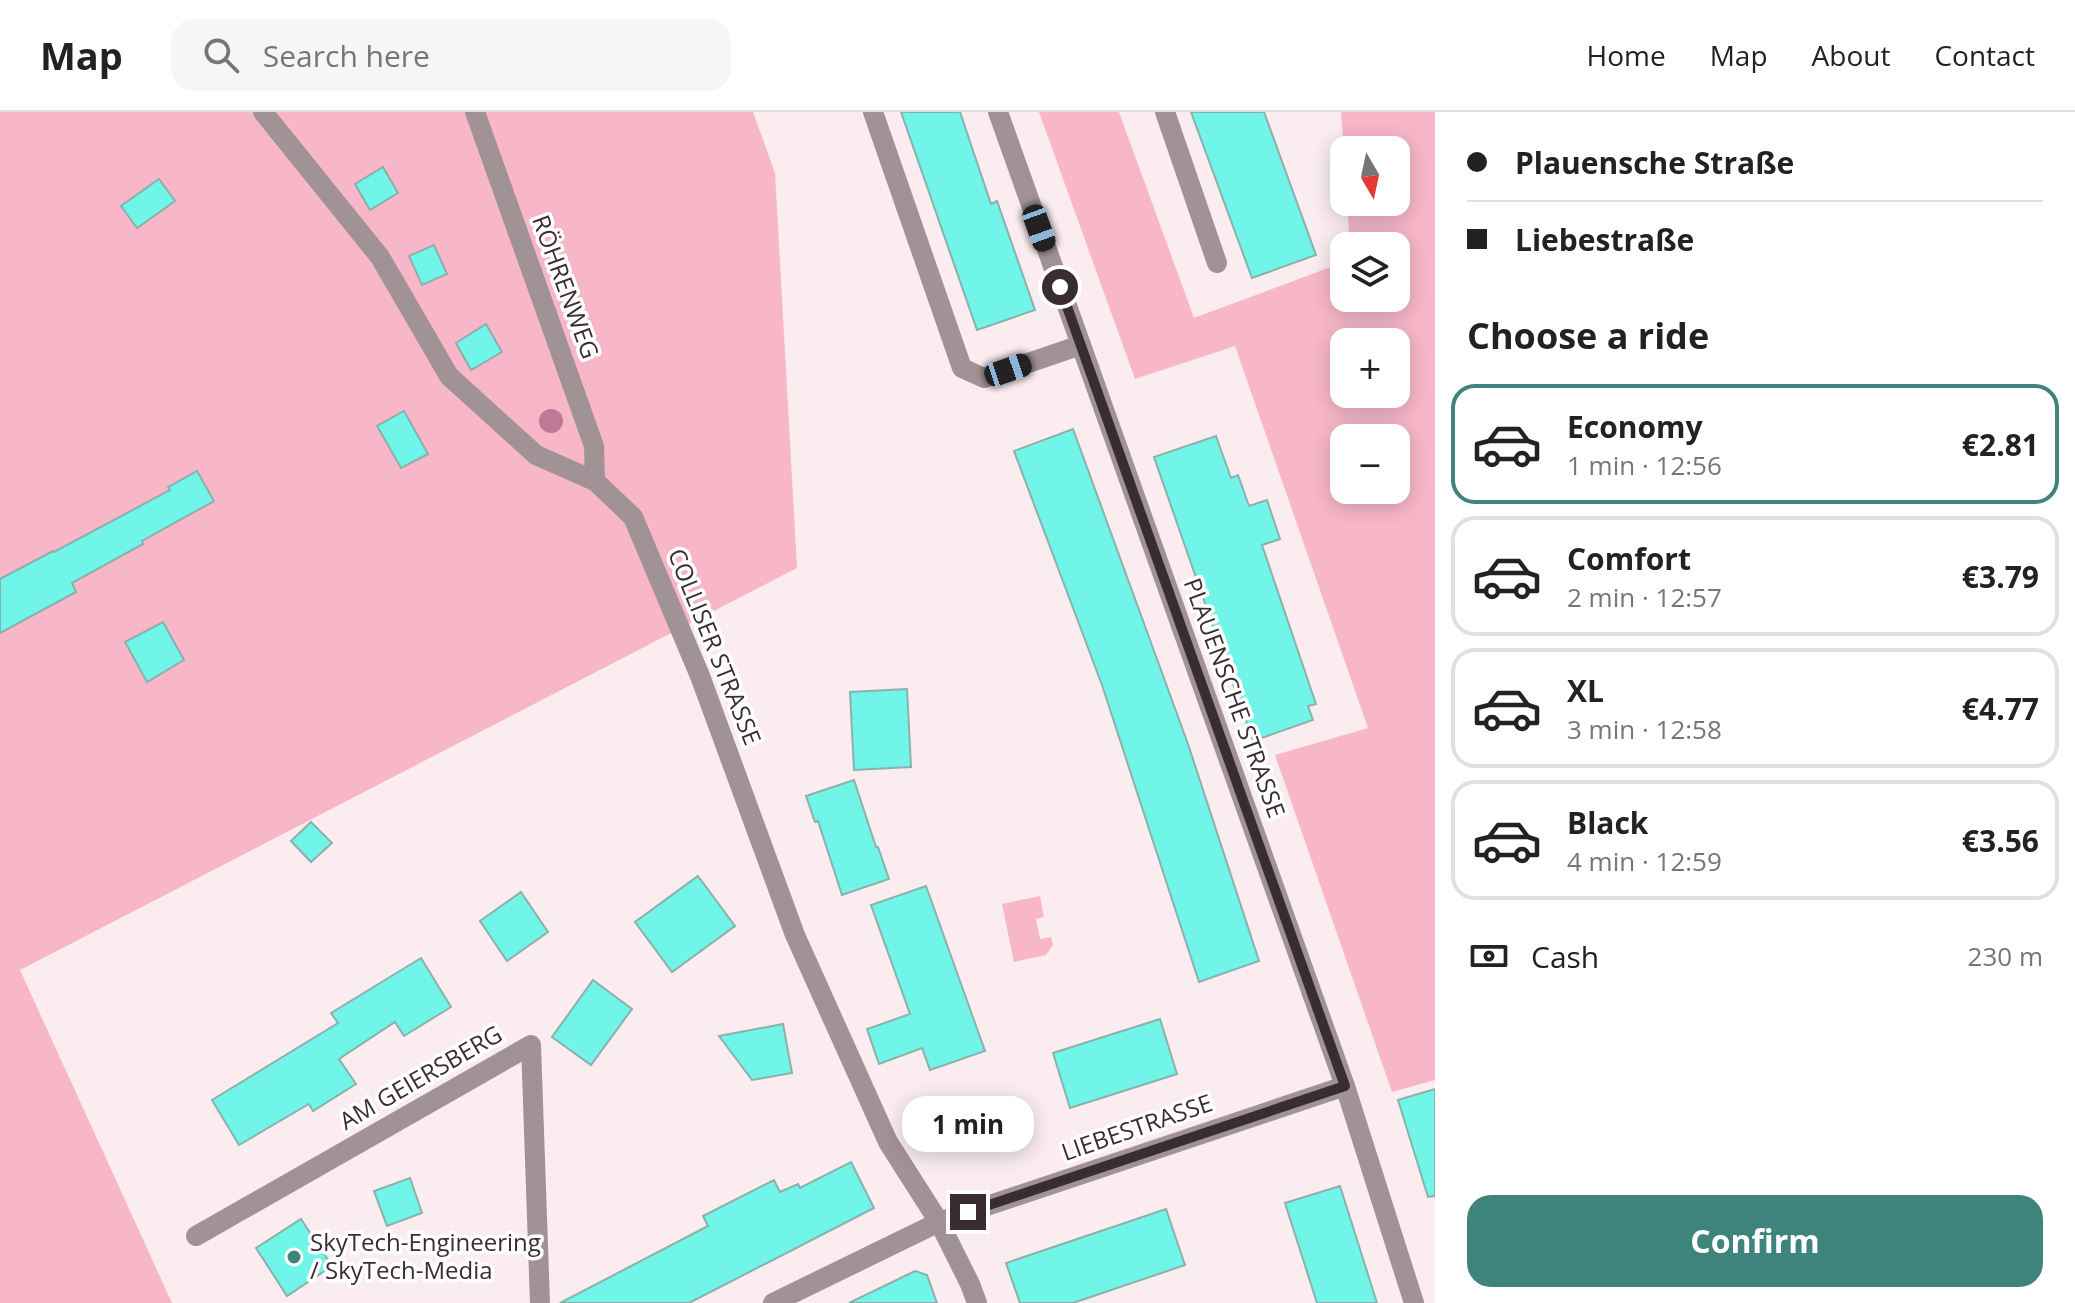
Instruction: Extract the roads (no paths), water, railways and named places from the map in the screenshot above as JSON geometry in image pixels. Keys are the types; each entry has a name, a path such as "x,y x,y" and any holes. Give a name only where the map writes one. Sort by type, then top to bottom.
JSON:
{"street":[{"name":"COLLISER STRASSE","path":"263,112 380,257 449,376 536,455 595,481 633,517 700,676 795,935 888,1142 939,1222 977,1303"},
{"name":"RÖHRENWEG","path":"475,112 594,446 595,481"},
{"path":"873,112 962,368 984,378 1081,345"},
{"name":"PLAUENSCHE STRASSE","path":"998,112 1345,1086 1414,1303"},
{"path":"1165,112 1217,263"},
{"name":"AM GEIERSBERG","path":"196,1236 531,1045 540,1303"},
{"name":"LIEBESTRASSE","path":"773,1303 939,1222 1345,1086"}],"place":[{"name":"SkyTech-Engineering / SkyTech-Media","path":"294,1257"}]}
